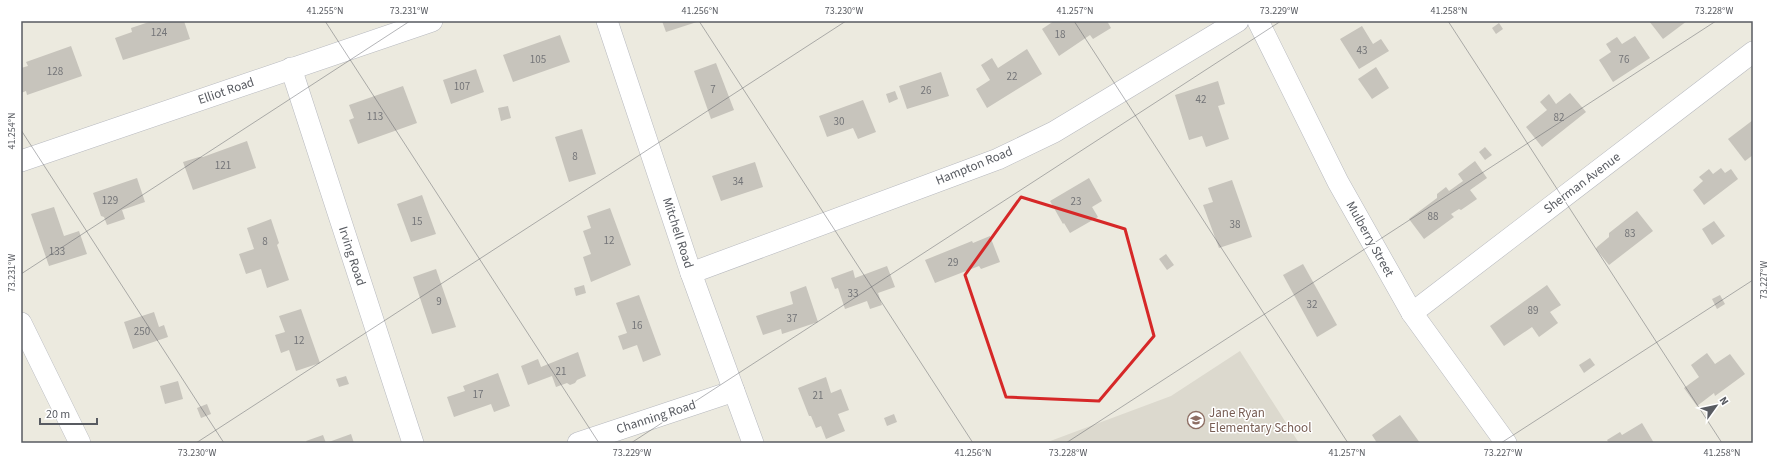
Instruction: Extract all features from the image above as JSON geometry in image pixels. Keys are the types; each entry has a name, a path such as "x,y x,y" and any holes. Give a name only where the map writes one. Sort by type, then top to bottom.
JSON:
{"street":[{"name":"Elliot Road","path":"21,161 432,21"},
{"name":"Mitchell Road","path":"607,21 691,273 753,443"},
{"name":"Hampton Road","path":"691,273 998,158 1054,132 1238,21"},
{"name":"Mulberry Street","path":"1258,21 1338,182 1412,313 1506,443"},
{"name":"Sherman Avenue","path":"1412,313 1753,52"},
{"name":"Irving Road","path":"292,68 414,443"},
{"path":"21,323 80,443"},
{"name":"Channing Road","path":"578,443 734,391"}],"highlighted area":[{"path":"1021,197 1125,229 1154,336 1099,401 1006,397 965,275"}],"shaded area":[{"name":"Jane Ryan Elementary School","path":"1240,351 1299,443 1045,443 1171,396"}],"building":[{"path":"152,21 184,21 190,39 123,60 115,38 132,32 131,28"},
{"path":"662,21 700,21 666,32"},
{"path":"1054,21 1107,21 1111,28 1093,39 1090,35 1059,56 1042,29"},
{"path":"1649,21 1687,21 1663,39"},
{"path":"1499,23 1503,29 1496,34 1492,28"},
{"path":"1362,26 1373,44 1381,39 1389,51 1359,69 1340,39"},
{"path":"560,35 570,62 513,82 503,55"},
{"path":"1635,36 1650,58 1613,82 1599,60 1611,52 1606,44 1617,37 1622,44"},
{"path":"71,46 82,76 27,95 26,91 21,93 21,68 28,66 26,62"},
{"path":"1027,49 1042,74 987,108 976,89 990,80 981,65 992,58 998,68"},
{"path":"716,63 734,110 711,119 694,71"},
{"path":"1376,67 1389,88 1372,99 1358,79"},
{"path":"476,69 484,92 451,104 443,80"},
{"path":"941,72 949,96 907,109 899,86"},
{"path":"1218,81 1225,104 1218,106 1229,139 1206,147 1202,136 1189,140 1175,95"},
{"path":"403,86 417,123 358,144 349,120 354,118 349,105"},
{"path":"895,91 898,99 889,103 886,94"},
{"path":"1570,93 1586,112 1542,147 1526,127 1547,110 1540,102 1549,94 1556,104"},
{"path":"863,100 876,132 858,139 853,128 827,137 819,116"},
{"path":"508,106 511,118 501,121 498,108"},
{"path":"1753,120 1753,155 1745,161 1728,139"},
{"path":"582,129 596,174 569,182 555,137"},
{"path":"247,141 256,168 193,190 183,162 203,157"},
{"path":"1485,147 1492,155 1485,160 1479,152"},
{"path":"1475,161 1487,178 1470,190 1477,199 1461,210 1459,209 1451,214 1454,217 1424,239 1409,219 1437,198 1437,194 1446,187 1449,191 1463,181 1458,174"},
{"path":"755,162 763,187 721,201 712,176"},
{"path":"1721,168 1725,173 1731,169 1738,179 1704,205 1693,190 1703,181 1699,177 1709,169 1713,174"},
{"path":"137,178 145,202 122,210 125,219 107,225 104,217 101,216 93,193"},
{"path":"1089,178 1102,201 1092,207 1098,217 1070,233 1050,201"},
{"path":"1232,180 1252,237 1219,248 1203,205 1213,202 1208,188"},
{"path":"422,195 436,234 411,242 397,204"},
{"path":"54,207 64,236 79,231 87,254 49,266 31,214"},
{"path":"610,208 631,265 591,282 583,257 591,254 583,231 591,228 587,216"},
{"path":"1637,211 1653,231 1609,265 1596,249 1597,247 1609,237 1609,233"},
{"path":"271,219 279,243 277,245 289,280 267,288 261,269 246,274 239,254 254,249 247,228"},
{"path":"1714,221 1725,236 1712,245 1702,229"},
{"path":"990,236 1000,262 981,269 979,266 935,283 925,260 972,241 973,243"},
{"path":"1166,254 1174,265 1167,270 1159,259"},
{"path":"1303,264 1337,325 1317,337 1283,275"},
{"path":"887,266 895,287 878,293 882,305 870,309 867,301 845,309 838,288 835,289 831,278 853,270 855,278"},
{"path":"436,269 456,327 432,334 413,277"},
{"path":"584,285 586,293 576,296 574,288"},
{"path":"1547,285 1561,305 1550,312 1558,323 1539,337 1532,327 1504,346 1490,326"},
{"path":"806,286 818,322 782,334 781,329 763,335 756,316 793,304 790,292"},
{"path":"639,295 661,355 643,362 637,345 623,350 618,336 627,333 616,303"},
{"path":"1720,295 1725,304 1717,309 1712,299"},
{"path":"301,309 320,363 296,371 289,350 281,353 275,335 285,332 279,316"},
{"path":"154,312 159,327 164,325 168,337 133,349 124,322"},
{"path":"578,352 586,376 570,385 567,383 556,387 552,376 528,385 521,366 538,359 541,367"},
{"path":"1707,353 1715,364 1730,354 1745,374 1715,396 1714,393 1697,406 1684,388 1699,377 1691,365"},
{"path":"1590,358 1595,365 1584,373 1579,365"},
{"path":"498,373 510,406 494,412 491,404 454,417 447,397 465,391 463,386"},
{"path":"346,376 349,384 339,387 336,379"},
{"path":"826,377 831,393 841,389 849,410 838,414 845,431 826,439 821,426 816,428 811,416 809,416 798,388"},
{"path":"178,381 183,399 165,404 160,386"},
{"path":"207,404 211,414 201,418 197,408"},
{"path":"894,414 897,422 887,426 884,418"},
{"path":"1400,415 1420,443 1377,443 1372,435"},
{"path":"1642,423 1654,443 1609,443 1607,440 1620,432 1622,435"},
{"path":"351,434 354,443 326,443"},
{"path":"323,435 326,443 307,443 306,441"}],"place":[{"name":"Jane Ryan Elementary School","path":"1196,420"}]}
